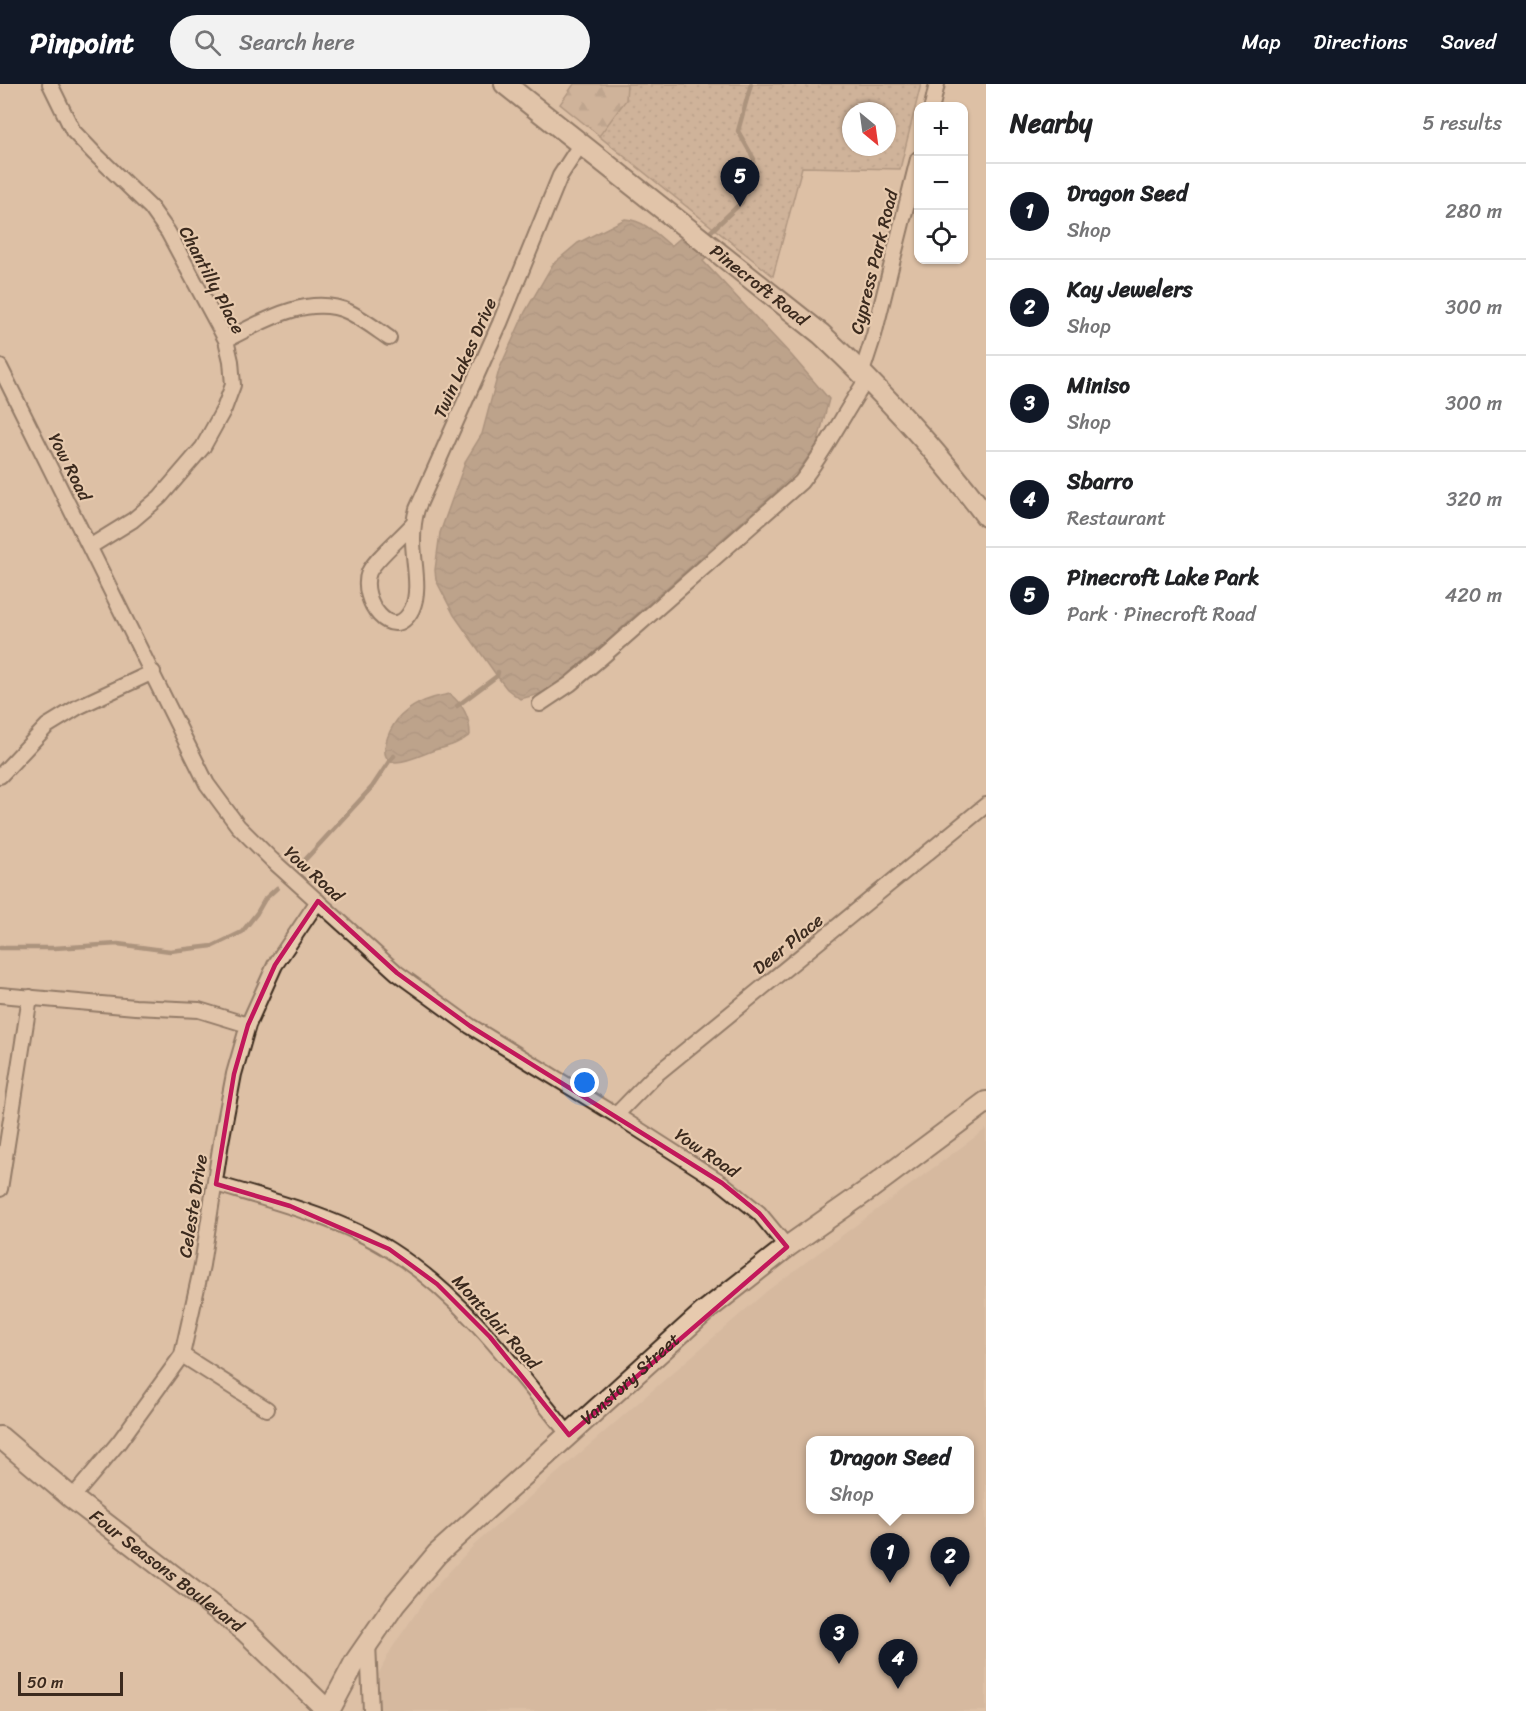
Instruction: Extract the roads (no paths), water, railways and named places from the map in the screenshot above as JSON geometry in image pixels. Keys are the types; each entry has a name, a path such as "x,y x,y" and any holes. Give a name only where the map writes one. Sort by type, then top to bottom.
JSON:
{"street":[{"name":"Chantilly Place","path":"50,84 74,131 93,153 144,201 162,224 225,340 231,361 233,385 225,409 203,447 160,497 133,520 91,546"},
{"name":"Pinecroft Road","path":"505,84 821,334 865,376 953,472 986,516"},
{"path":"933,102 938,84"},
{"name":"Twin Lakes Drive","path":"413,524 370,570 367,587 369,598 385,621 397,623 406,618 412,608 416,592 413,524 417,509 500,323 560,176 580,145"},
{"name":"Cypress Park Road","path":"865,376 914,175"},
{"path":"225,340 290,312 319,304 348,312 389,338"},
{"name":"Yow Road","path":"0,367 91,546 207,784 238,826 272,860 397,973 470,1026 722,1182 759,1213 787,1247"},
{"path":"540,704 594,664 801,482 826,448 865,376"},
{"path":"0,776 47,726 78,707 153,672"},
{"name":"Deer Place","path":"616,1115 653,1077 986,805"},
{"name":"Celeste Drive","path":"72,1498 119,1442 182,1355 202,1265 234,1074 248,1025 275,965 318,901"},
{"path":"0,995 135,1007 199,1010 248,1025"},
{"path":"0,1189 30,997"},
{"name":"Vanstory Street","path":"328,1711 355,1662 395,1604 437,1554 704,1312 787,1247 986,1102"},
{"name":"Montclair Road","path":"216,1184 290,1206 343,1226 389,1249 437,1284 490,1337 569,1435"},
{"path":"182,1355 267,1409"},
{"name":"Four Seasons Boulevard","path":"0,1437 72,1498 245,1631 328,1711"},
{"path":"368,1643 371,1711"}],"water":[{"path":"625,219 644,225 671,246 698,223 725,243 703,261 829,399 817,445 798,471 631,619 576,671 543,693 520,699 507,689 497,676 454,615 436,580 435,570 440,533 466,460 482,434 499,370 525,312 553,264 578,243"},
{"path":"450,694 465,712 470,735 457,743 409,760 396,762 389,760 385,751 386,744 397,720 421,702"}],"waterway":[{"path":"706,236 742,202 754,159 738,131 751,84"},
{"path":"457,706 497,676 498,672"},
{"path":"304,861 372,787 394,756"},
{"path":"0,948 54,948 118,944 170,951 213,946 242,932 265,899 277,888"}],"place":[{"name":"Pinecroft Lake Park","path":"740,207"},
{"name":"Dragon Seed","path":"890,1583"},
{"name":"Kay Jewelers","path":"950,1587"},
{"name":"Miniso","path":"839,1664"},
{"name":"Sbarro","path":"898,1689"}]}
